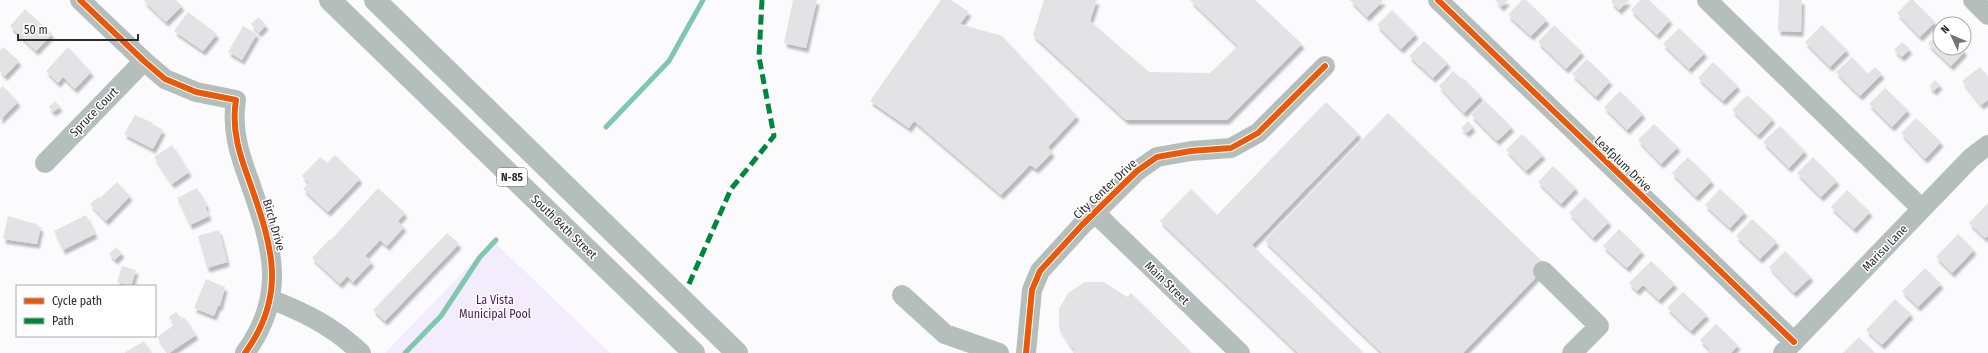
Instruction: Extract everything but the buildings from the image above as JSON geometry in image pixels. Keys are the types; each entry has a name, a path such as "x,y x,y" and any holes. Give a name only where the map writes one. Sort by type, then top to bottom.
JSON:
{"main road":[{"name":"South 84th Street","path":"330,0 694,353"},
{"name":"N-85","path":"375,0 737,353"}],"street":[{"path":"80,0 144,61"},
{"name":"Leafplum Drive","path":"1438,0 1788,348"},
{"path":"1973,0 1988,15"},
{"path":"1716,3 1922,209"},
{"name":"Birch Drive","path":"144,61 157,73 175,84 196,92 236,100 234,115 237,145 268,238 272,254 273,272 270,299 260,328 245,353"},
{"name":"Spruce Court","path":"45,163 144,61"},
{"name":"City Center Drive","path":"1026,353 1032,290 1035,281 1050,259 1094,212 1137,171 1157,157 1191,150 1231,148 1258,133 1325,66"},
{"name":"Marisu Lane","path":"1788,348 1971,158 1988,145"},
{"name":"Main Street","path":"1094,212 1240,353"},
{"path":"1543,271 1599,326 1572,353"},
{"path":"902,295 945,334 999,353"},
{"path":"270,299 316,318 357,352"}],"green space":[{"name":"La Vista Municipal Pool","path":"493,241 610,353 385,353"}],"waterway":[{"path":"606,127 669,61 703,0"},
{"path":"405,353 441,316 480,257 496,240"}],"marked path":[{"path":"689,284 731,189 774,136 759,57 762,0"}],"cycle path":[{"path":"80,0 165,79 196,92 236,100 235,122 237,143 265,228 272,270 271,290 267,310 258,331 245,353"},
{"path":"1438,0 1794,342"},
{"path":"1026,353 1032,290 1040,271 1082,225 1137,171 1157,157 1191,151 1231,148 1258,133 1325,66"}]}
